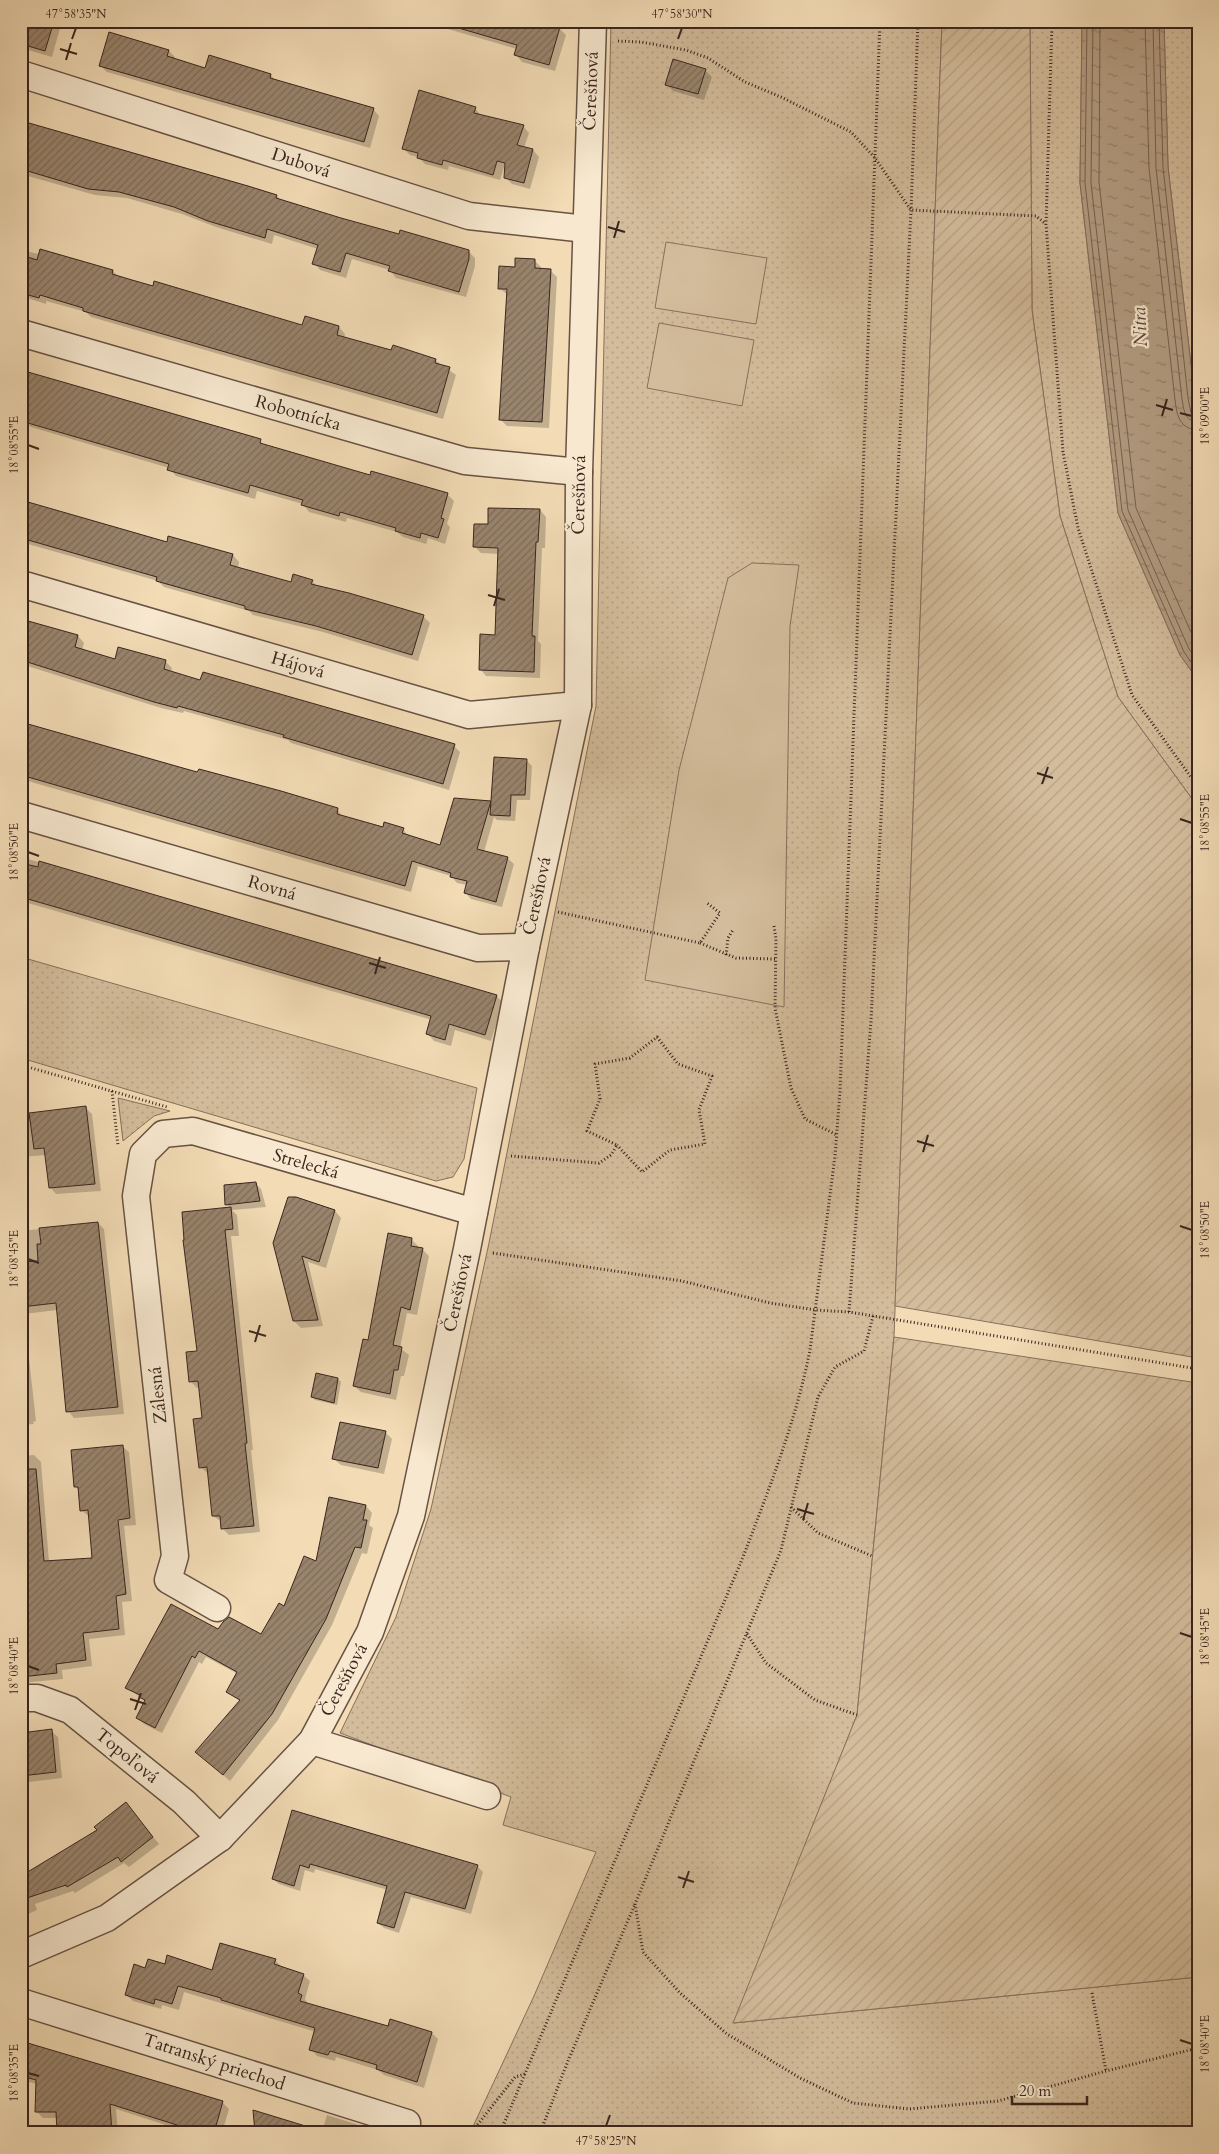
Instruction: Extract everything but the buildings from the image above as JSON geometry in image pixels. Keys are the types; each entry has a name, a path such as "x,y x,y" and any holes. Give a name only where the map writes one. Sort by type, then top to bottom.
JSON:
{"street":[{"name":"Čerešňová","path":"21,1955 107,1918 220,1838 312,1741 370,1632 410,1516 468,1249 526,947 578,705 579,472 593,31"},
{"name":"Dubová","path":"21,74 469,216 586,229"},
{"name":"Robotnícka","path":"21,333 465,461 579,472"},
{"name":"Hájová","path":"21,584 469,715 578,705"},
{"name":"Rovná","path":"21,815 478,948 526,947"},
{"name":"Strelecká","path":"131,1152 163,1134 193,1131 474,1212"},
{"name":"Zálesná","path":"131,1152 175,1556 168,1580 217,1608"},
{"name":"Topoľová","path":"21,1698 37,1698 70,1710 184,1802 220,1838"},
{"path":"312,1741 487,1796"},
{"name":"Tatranský priechod","path":"21,2002 407,2123"}],"path":[{"path":"500,2133 743,1556 762,1507 804,1380 816,1310 837,1135 845,974 880,21"},
{"path":"849,1312 871,1020 911,210 918,21"},
{"path":"1052,21 1046,224 1063,452 1078,528 1132,695 1198,787"},
{"path":"593,31 686,50 708,58 744,82 781,96 851,132 875,158 911,210"},
{"path":"911,210 1036,216 1046,224"},
{"path":"700,943 720,913 707,903"},
{"path":"553,911 700,943 736,958 775,959"},
{"path":"774,926 776,939 775,1008 791,1088 805,1119 837,1135"},
{"path":"726,955 728,938 733,930"},
{"path":"657,1037 678,1064 712,1076 699,1110 705,1144 670,1150 642,1172 617,1145 587,1131 600,1099 595,1064 630,1058 657,1037"},
{"path":"21,1065 174,1108"},
{"path":"112,1091 131,1152"},
{"path":"503,1156 599,1163 611,1155 617,1145"},
{"path":"468,1249 682,1281 770,1304 849,1312 1198,1369"},
{"path":"540,2133 568,2061 781,1550 818,1397 836,1366 864,1350 873,1316"},
{"path":"791,1507 818,1533 872,1556"},
{"path":"747,1633 766,1663 815,1700 857,1714"},
{"path":"635,1904 643,1952 680,1993 727,2034 800,2078 853,2103 909,2109 998,2101 1106,2070 1198,2048"},
{"path":"1092,1993 1106,2070"},
{"path":"471,2133 515,2077 525,2074"}],"shaded area":[{"path":"611,21 942,21 894,1337 857,1715 734,2023 1198,1977 1198,2133 470,2133 534,1996 596,1852 503,1825 511,1797 340,1733 396,1617 431,1509 489,1243 596,706"},
{"path":"942,21 1030,21 1032,310 1060,516 1118,697 1198,807 1198,1358 895,1306"},
{"path":"1030,21 1082,21 1080,183 1118,513 1180,655 1198,680 1198,807 1118,697 1060,516 1032,310"},
{"path":"1164,21 1198,21 1198,425 1168,167"},
{"path":"666,242 767,258 756,324 655,308"},
{"path":"659,323 754,340 742,406 647,388"},
{"path":"752,563 799,565 790,626 784,1007 645,980 679,770 728,578"},
{"path":"21,957 477,1088 464,1159 453,1177 436,1181 21,1058"},
{"path":"118,1098 170,1111 154,1116 123,1141"},
{"path":"894,1337 1198,1383 1198,1977 733,2023 857,1715"}],"water":[{"name":"Nitra","path":"1082,21 1164,21 1168,167 1198,425 1198,680 1180,655 1118,513 1080,183"}]}
